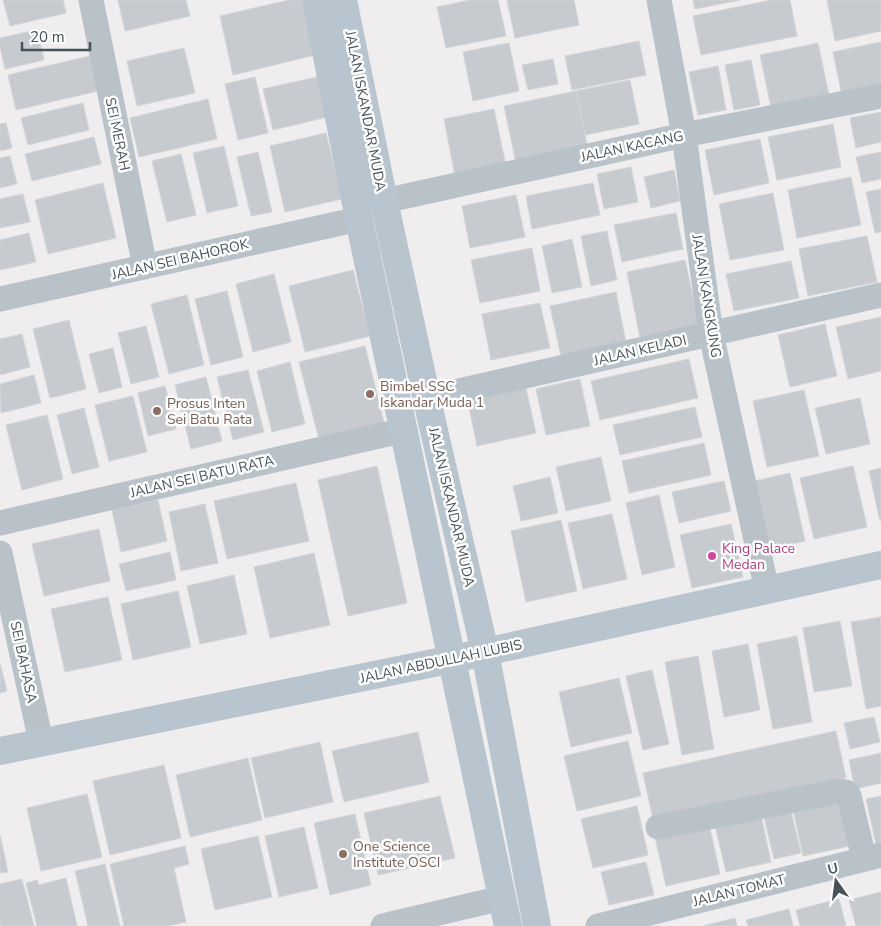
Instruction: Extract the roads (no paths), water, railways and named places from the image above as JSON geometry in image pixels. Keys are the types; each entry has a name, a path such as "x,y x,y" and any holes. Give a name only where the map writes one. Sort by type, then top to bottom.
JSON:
{"main road":[{"name":"JALAN ISKANDAR MUDA","path":"316,0 359,218 508,926"},
{"name":"JALAN ISKANDAR MUDA","path":"348,1 385,208 485,652 537,926"},
{"path":"359,218 385,208"},
{"path":"405,430 430,410"},
{"name":"JALAN ABDULLAH LUBIS","path":"0,751 453,659 881,565"}],"street":[{"name":"SEI MERAH","path":"91,0 145,267"},
{"name":"JALAN KANGKUNG","path":"659,0 684,135 710,334 767,590"},
{"name":"JALAN KACANG","path":"385,208 684,135 881,96"},
{"name":"JALAN SEI BAHOROK","path":"0,299 359,218"},
{"name":"JALAN KELADI","path":"430,410 710,334 881,294"},
{"name":"JALAN SEI BATU RATA","path":"0,523 405,430"},
{"name":"SEI BAHASA","path":"0,553 41,742"},
{"path":"658,827 839,791 846,792 849,796 872,857"},
{"name":"JALAN TOMAT","path":"598,926 872,857"},
{"path":"383,926 502,898"}],"place":[{"name":"Bimbel SSC Iskandar Muda 1","path":"370,394"},
{"name":"Prosus Inten Sei Batu Rata","path":"157,411"},
{"name":"King Palace Medan","path":"712,556"},
{"name":"One Science Institute OSCI","path":"343,854"}]}
